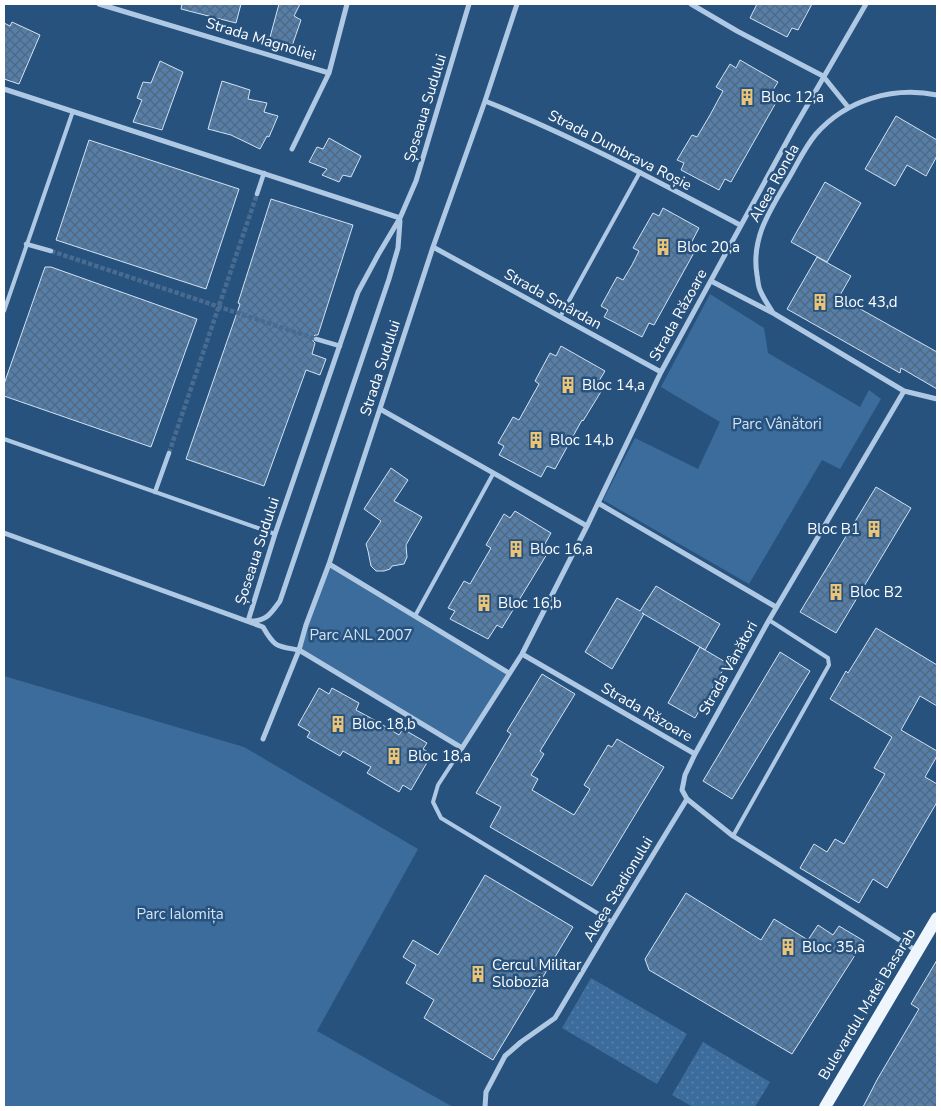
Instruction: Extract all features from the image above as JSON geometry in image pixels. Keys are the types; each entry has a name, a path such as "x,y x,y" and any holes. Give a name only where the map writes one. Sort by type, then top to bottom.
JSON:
{"main road":[{"name":"Bulevardul Matei Basarab","path":"825,1107 937,918"}],"street":[{"name":"Strada Magnoliei","path":"99,4 329,73"},
{"path":"292,148 329,73 347,4"},
{"name":"Șoseaua Sudului","path":"400,218 398,248 389,279 280,601 270,614 260,621 248,621 275,534 358,292 400,218 416,181 469,4"},
{"name":"Strada Sudului","path":"263,739 299,650 306,625 329,564 433,247 486,101 517,4"},
{"path":"690,4 823,76 848,107"},
{"name":"Strada Răzoare","path":"695,754 522,654 587,526 661,372 823,76 866,4"},
{"path":"4,89 400,218"},
{"name":"Aleea Ronda","path":"773,313 759,290 756,268 760,232 805,150 815,136 826,123 848,107 872,97 897,93 925,92 937,95"},
{"name":"Strada Dumbrava Roșie","path":"486,101 524,116 640,172 740,225"},
{"path":"257,194 264,173"},
{"path":"26,244 51,251"},
{"name":"Strada Smârdan","path":"433,247 661,372"},
{"name":"Aleea Ronda","path":"711,281 773,313 904,391 937,399"},
{"path":"316,339 340,346"},
{"name":"Strada Vânători","path":"687,799 682,790 685,775 695,754 769,620 904,391"},
{"path":"380,409 587,526"},
{"path":"156,492 169,454"},
{"path":"598,502 776,608"},
{"path":"4,533 263,627 276,646 299,650 462,748 522,654"},
{"path":"329,564 509,673"},
{"path":"687,799 733,836 917,952"},
{"name":"Aleea Stadionului","path":"484,1107 486,1092 505,1056 555,1018 687,799"}],"lane":[{"path":"4,311 73,110"},
{"path":"560,318 640,172"},
{"path":"4,439 275,534"},
{"path":"415,616 493,474"},
{"path":"733,836 830,665 828,658 769,620"},
{"path":"462,748 438,785 434,802 441,818 612,922"}],"green space":[{"name":"Parc Vânători","path":"710,294 764,328 768,353 860,407 869,390 881,399 840,469 822,460 749,584 603,500 635,438 698,469 720,422 661,387"},
{"name":"Parc ANL 2007","path":"329,564 509,673 462,748 299,650"},
{"name":"Parc Ialomița","path":"4,676 244,747 418,849 317,1031 453,1107 4,1107"},
{"path":"591,978 687,1034 657,1084 562,1028"},
{"path":"703,1042 770,1082 755,1107 693,1107 672,1095"}],"building":[{"path":"182,4 241,4 236,23 181,9"},
{"path":"279,4 300,4 294,16 301,20 292,46 269,41"},
{"path":"757,4 812,4 798,30 792,28 787,37 750,18"},
{"path":"12,22 40,35 19,84 4,79 4,23 10,26"},
{"path":"740,60 778,82 770,95 778,99 731,182 725,179 719,190 681,170 684,163 677,160 692,135 697,137 710,115 723,91 716,87 730,64 736,68"},
{"path":"160,61 183,72 162,130 133,122 142,100 137,98 143,82 151,83"},
{"path":"222,81 250,90 248,99 267,103 264,112 278,116 269,137 267,136 260,149 231,135 208,129"},
{"path":"896,116 937,140 937,156 926,176 907,165 895,186 865,169"},
{"path":"329,138 361,156 351,177 343,175 339,182 322,175 327,169 309,162 317,147 323,149"},
{"path":"89,140 239,189 206,289 56,240"},
{"path":"825,182 861,203 827,262 791,242"},
{"path":"271,199 353,225 318,335 312,338 315,343 312,354 326,359 320,375 306,370 264,486 186,459 240,304 238,303"},
{"path":"663,208 699,228 690,245 696,249 654,325 649,323 642,337 604,317 608,310 601,306 617,277 623,280 632,265 639,251 633,248 653,213 659,216"},
{"path":"817,257 851,276 839,297 937,352 937,389 901,368 900,373 787,309"},
{"path":"45,267 51,267 197,319 151,447 4,396 4,384"},
{"path":"561,346 605,371 596,386 602,390 582,420 555,469 547,466 541,477 499,455 504,446 498,443 513,417 519,420 539,384 535,381 550,353 556,356"},
{"path":"391,468 408,480 394,501 422,517 406,545 407,557 404,564 392,566 384,571 376,571 371,566 366,544 381,521 364,509"},
{"path":"876,487 911,508 836,633 800,612"},
{"path":"515,511 551,533 541,551 547,554 502,628 497,625 488,639 450,619 455,611 448,608 464,581 470,584 491,548 486,545 504,514 510,518"},
{"path":"656,586 720,624 705,650 644,614 612,669 585,652 617,598 640,611"},
{"path":"876,628 937,665 937,706 920,696 901,730 937,751 937,756 925,777 937,784 937,802 887,888 873,879 859,903 800,868 814,844 827,852 835,839 844,844 885,774 874,768 892,737 830,699 846,671 848,673"},
{"path":"700,647 727,663 695,718 668,703"},
{"path":"780,652 810,671 732,799 703,781"},
{"path":"542,674 575,694 540,751 544,754 531,775 538,779 532,790 574,815 590,789 584,785 608,745 612,747 617,739 664,767 592,886 490,827 501,807 476,793 511,734 507,731"},
{"path":"319,688 329,694 332,688 359,703 356,710 399,735 403,729 427,743 423,749 432,754 411,790 403,785 399,792 367,773 371,767 343,751 340,756 307,737 310,732 298,725"},
{"name":"Cercul Militar Slobozia","path":"485,875 573,927 493,1060 424,1018 434,1000 406,983 416,965 403,957 413,940 438,955"},
{"path":"686,893 761,940 774,919 808,940 818,925 833,935 839,926 864,941 792,1054 649,970 645,959"},
{"path":"937,960 937,1107 863,1107 919,1009 911,1004"}],"tunnel":[{"path":"169,453 257,194"},
{"path":"51,251 316,339"}],"place":[{"name":"Bloc 12,a","path":"747,97"},
{"name":"Bloc 20,a","path":"663,247"},
{"name":"Bloc 43,d","path":"820,302"},
{"name":"Bloc 14,a","path":"568,385"},
{"name":"Bloc 14,b","path":"536,440"},
{"name":"Bloc B1","path":"874,529"},
{"name":"Bloc 16,a","path":"516,549"},
{"name":"Bloc B2","path":"836,592"},
{"name":"Bloc 16,b","path":"484,603"},
{"name":"Bloc 18,b","path":"338,724"},
{"name":"Bloc 18,a","path":"394,756"},
{"name":"Bloc 35,a","path":"788,947"},
{"name":"Cercul Militar Slobozia","path":"478,974"}]}
